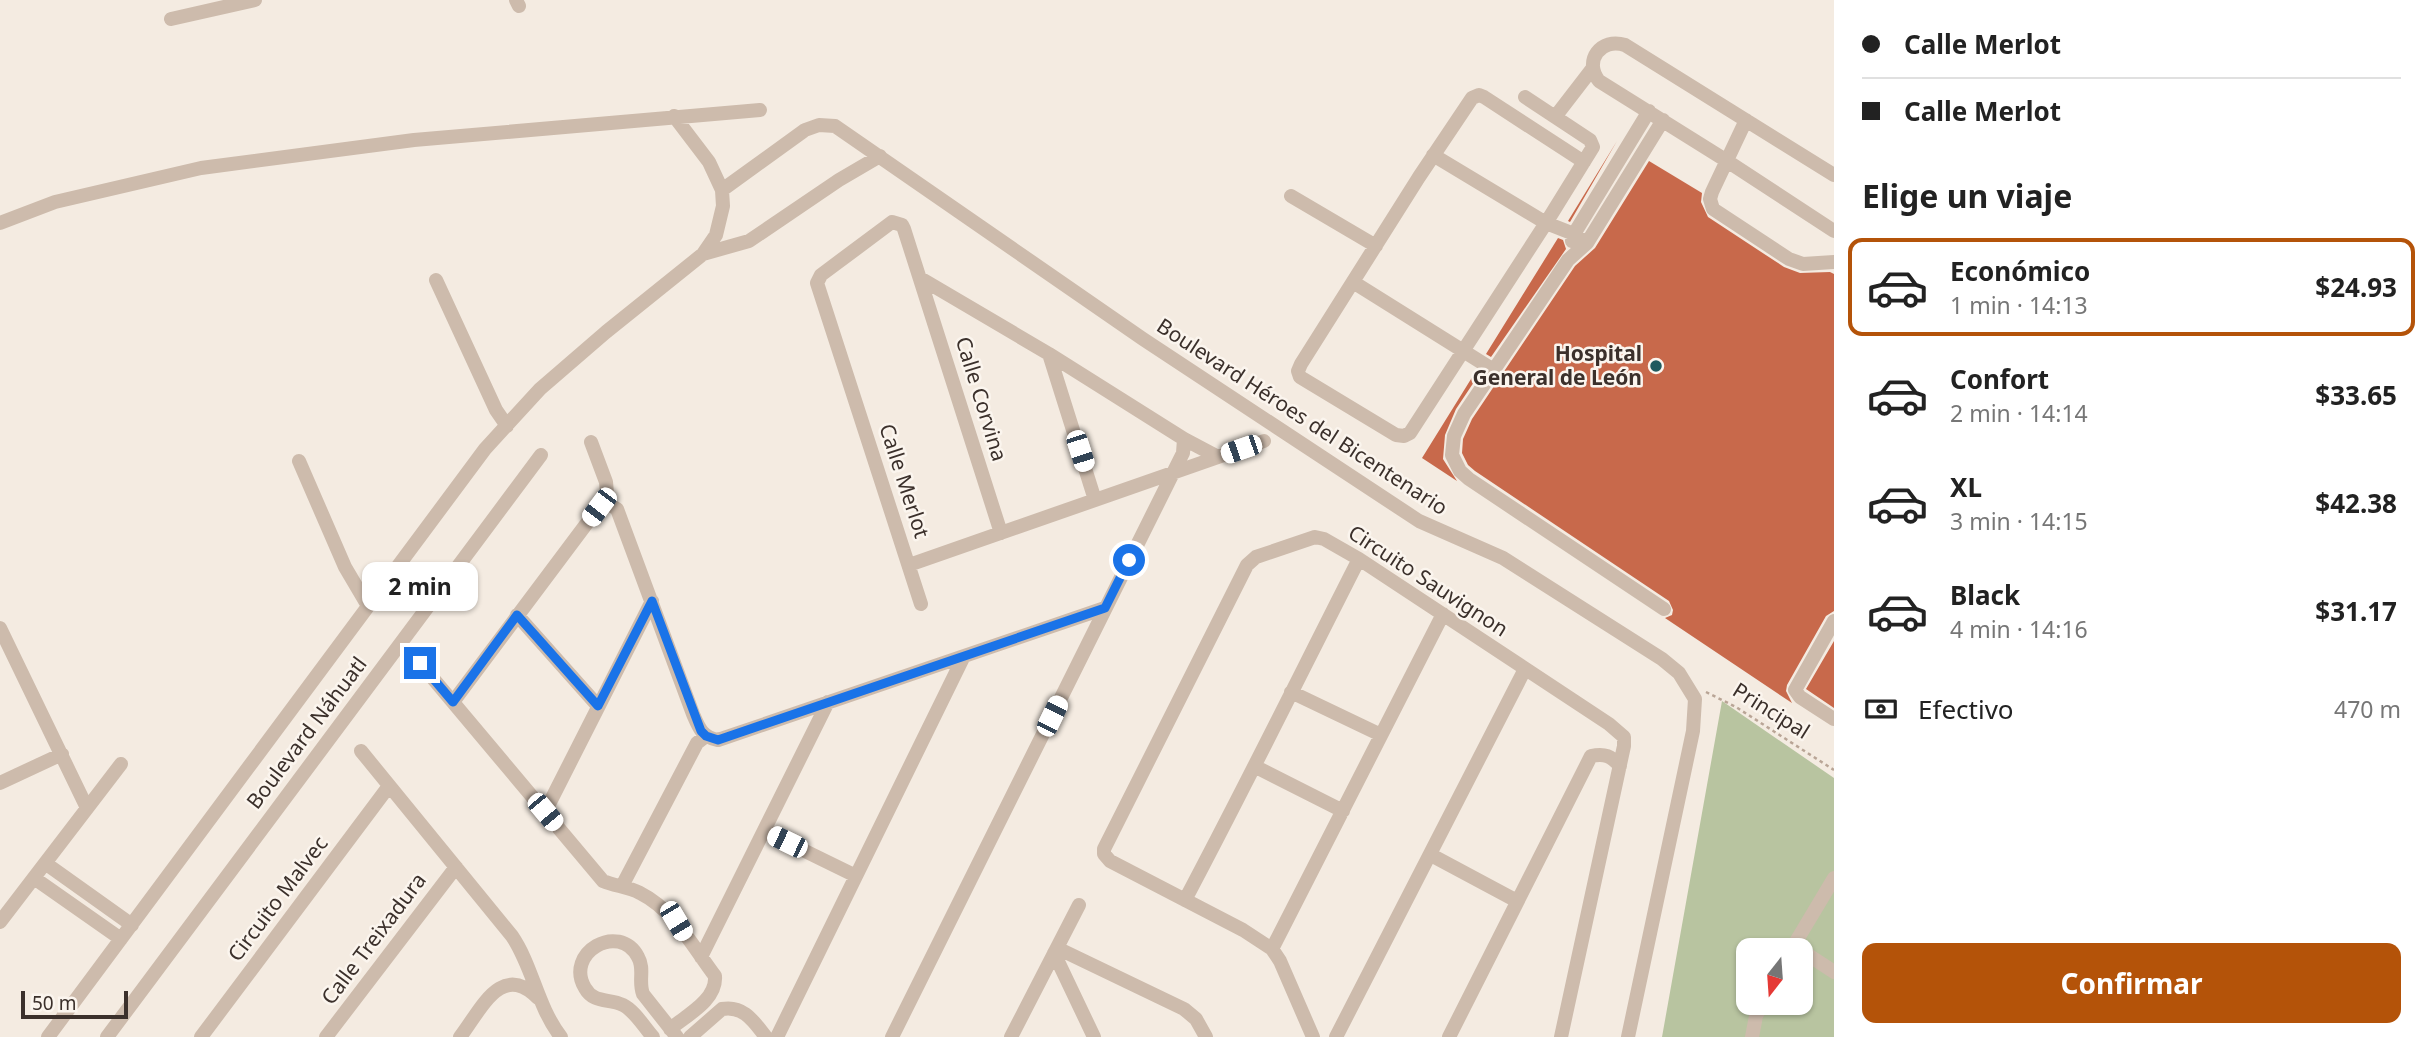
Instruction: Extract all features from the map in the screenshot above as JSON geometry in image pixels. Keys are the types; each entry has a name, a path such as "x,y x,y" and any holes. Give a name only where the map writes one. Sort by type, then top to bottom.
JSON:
{"street":[{"path":"171,19 255,0"},
{"path":"1555,117 1592,69 1598,49 1607,44 1618,43 1834,175"},
{"path":"1592,69 1599,81 1834,232"},
{"path":"1525,97 1592,142 1593,147 1584,162 1546,223 1410,433 1400,436 1300,377 1298,371 1301,364 1468,101 1479,95 1584,162"},
{"path":"0,223 55,202 201,168 414,141 760,110"},
{"path":"1568,260 1574,234 1649,111"},
{"path":"674,116 709,162 722,190 723,206 716,235 702,254"},
{"path":"1663,120 1587,243 1568,260 1492,369 1464,414 1454,436 1452,454 1460,471 1664,609"},
{"path":"1746,120 1712,192 1710,199 1713,209 1789,259 1804,264 1834,262"},
{"name":"Boulevard Héroes del Bicentenario","path":"722,190 805,130 819,125 835,126 1241,404 1419,521 1521,568 1662,659 1688,684"},
{"path":"1433,155 1546,223 1574,234 1587,243"},
{"path":"702,254 749,241 839,180 880,156"},
{"path":"1291,196 1376,246"},
{"name":"Calle Corvina","path":"897,222 904,229 1001,533"},
{"name":"Calle Merlot","path":"897,222 887,224 876,232 821,275 817,283 909,565 1264,441"},
{"name":"Boulevard Náhuatl","path":"48,1037 485,449 540,388 702,254"},
{"path":"920,278 1218,457"},
{"path":"436,280 496,410 507,426"},
{"path":"1353,282 1492,369"},
{"path":"1049,354 1096,500"},
{"path":"892,1037 1183,453 1184,439"},
{"path":"591,442 606,482 608,504"},
{"name":"Boulevard Náhuatl","path":"107,1037 541,455"},
{"path":"299,461 345,567 368,606"},
{"path":"1139,485 1150,498 1153,512"},
{"path":"453,702 599,507 608,504 617,509 693,714 706,736 718,740 1105,608"},
{"name":"Circuito Sauvignon","path":"1313,1037 1280,961 1262,940 1110,861 1104,854 1104,849 1242,571 1256,557 1315,537 1324,539 1359,559 1621,733 1625,742 1561,1037"},
{"path":"1185,900 1256,767 1359,559"},
{"path":"909,565 921,604"},
{"path":"545,812 652,601"},
{"path":"1272,949 1443,614"},
{"path":"517,615 598,706"},
{"path":"1075,618 1086,632 1088,642"},
{"path":"1834,621 1795,690 1800,697 1834,719"},
{"path":"0,628 87,808"},
{"path":"777,1037 964,656"},
{"path":"420,663 603,881 640,893 662,906 676,921 715,976 715,984 709,997 674,1033 643,994 640,986 642,966 635,952 629,946 613,941 590,949 580,970 583,986 594,998 623,1005 653,1037"},
{"path":"1336,1037 1525,669"},
{"path":"1628,1037 1693,731 1695,699 1688,684"},
{"path":"1291,692 1381,735"},
{"path":"701,957 828,702"},
{"path":"622,886 697,743 706,736"},
{"path":"361,751 522,951 539,999 561,1037"},
{"path":"0,783 61,754"},
{"path":"1449,1037 1591,756 1602,754 1611,757 1620,766"},
{"path":"0,922 121,764"},
{"path":"1256,767 1343,811"},
{"name":"Circuito Malvec","path":"201,1037 389,786"},
{"path":"764,831 856,876"},
{"path":"1431,856 1517,901"},
{"path":"45,863 132,925"},
{"name":"Calle Treixadura","path":"326,1037 456,867"},
{"path":"34,878 121,939"},
{"path":"1798,938 1834,878"},
{"path":"1011,1037 1079,905"},
{"path":"1055,951 1094,1037"},
{"path":"1055,951 1184,1009 1196,1019 1206,1037"},
{"path":"1813,960 1834,972"},
{"path":"460,1037 497,988 512,984 522,986 539,999"},
{"path":"690,1037 722,1009 735,1008 746,1014 766,1037"},
{"path":"1754,1036 1757,1015"}],"path":[{"name":"Principal","path":"1688,684 1723,699 1834,770"}],"green space":[{"path":"1722,701 1834,778 1834,1037 1662,1037"}],"building":[{"path":"1617,141 1570,222 1568,221"},
{"name":"Hospital General de León","path":"1649,161 1702,193 1701,202 1708,217 1784,267 1800,273 1834,274 1834,611 1826,616 1787,685 1786,691 1792,703 1665,618 1672,615 1669,601 1475,471 1468,465 1462,453 1463,439 1472,419 1575,266 1595,248"},
{"path":"1558,238 1563,240 1566,249 1491,357 1486,354"},
{"path":"1476,371 1480,373 1456,409 1445,435 1443,459 1457,481 1422,458"},
{"path":"1834,641 1834,708 1806,689"}],"place":[{"name":"Hospital General de León","path":"1656,366"}],"route":[{"path":"420,663 453,702 517,615 598,706 652,601 701,731 718,740 1105,608 1129,560"}]}
